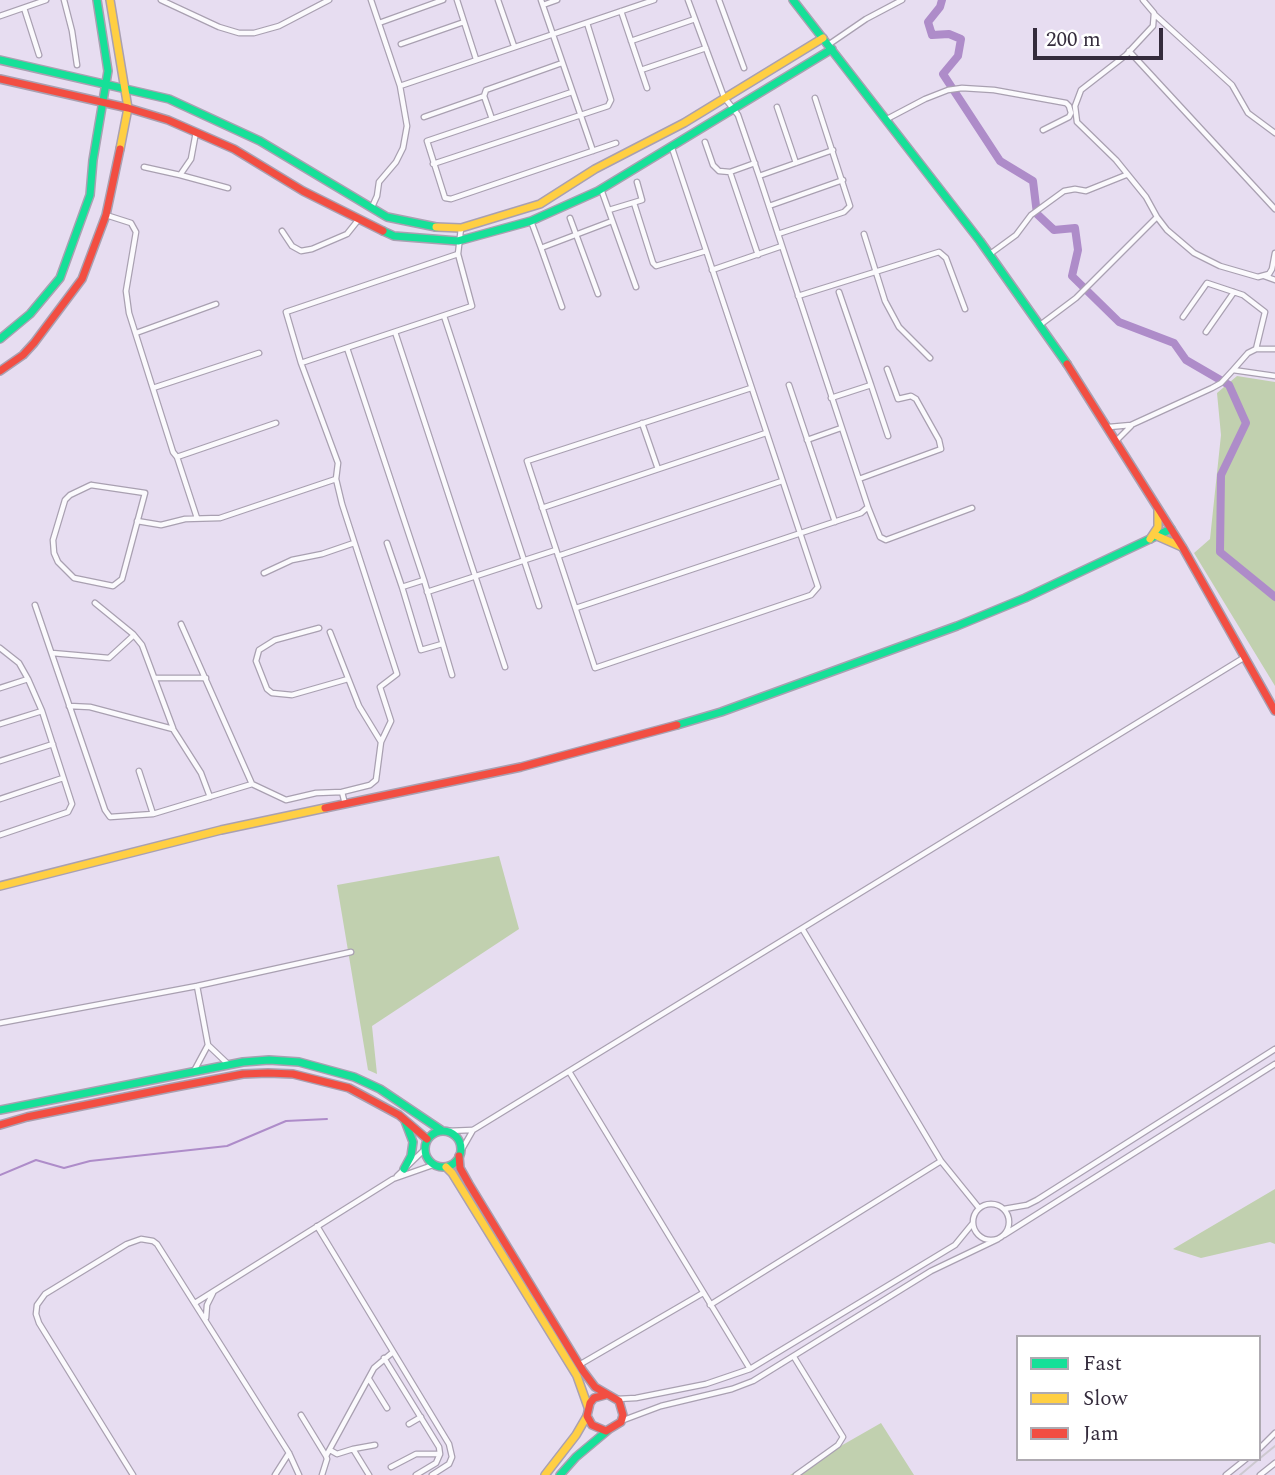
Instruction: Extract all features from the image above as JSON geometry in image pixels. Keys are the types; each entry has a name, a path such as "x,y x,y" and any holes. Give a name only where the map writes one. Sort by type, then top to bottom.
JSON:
{"street":[{"path":"0,16 46,0"},
{"path":"64,0 72,31 76,65"},
{"path":"0,339 30,314 60,278 90,195 108,71 97,0"},
{"path":"0,371 23,355 34,343 82,279 106,215 128,108 110,0"},
{"path":"161,0 219,27 239,33 254,33 279,26 329,0"},
{"path":"371,0 406,112 406,137 396,162 379,182 372,208"},
{"path":"417,0 420,8"},
{"path":"379,23 443,0"},
{"path":"457,0 476,59"},
{"path":"498,0 514,47"},
{"path":"557,0 542,2 593,151"},
{"path":"400,86 654,0"},
{"path":"688,0 724,97 738,116 755,163 841,428 880,537 886,540 972,508"},
{"path":"719,0 744,68"},
{"path":"793,0 990,254 1040,325 1109,428 1183,548 1275,711"},
{"path":"0,79 128,108 168,120 234,149 303,191 394,236 458,241 531,221 601,189 733,110 866,19 902,0"},
{"path":"1143,0 1232,85 1248,113 1275,133"},
{"path":"24,8 39,55"},
{"path":"621,11 647,88"},
{"path":"1154,13 1153,26 1129,51 1081,90 1074,113 1077,122 1083,131 1107,150 1146,197 1157,217 1176,240 1220,266 1275,280"},
{"path":"631,41 695,19"},
{"path":"401,44 464,22"},
{"path":"433,164 608,106 611,100 587,23"},
{"path":"0,60 169,99 260,141 387,217 428,226 461,228 540,204 596,169 684,123 724,97 828,44"},
{"path":"642,70 706,48"},
{"path":"1129,51 1275,209"},
{"path":"492,119 484,96 486,90 562,63"},
{"path":"887,119 948,90 994,90 1066,103 1071,113 1069,117 1043,130"},
{"path":"572,92 429,140 427,144 447,200 616,143"},
{"path":"424,117 484,96"},
{"path":"778,234 848,210 850,201 815,98"},
{"path":"777,107 796,163"},
{"path":"180,175 191,159 196,132"},
{"path":"705,142 715,168 723,172 755,163"},
{"path":"672,148 818,587 811,595 595,667 527,461 751,388"},
{"path":"759,176 833,150"},
{"path":"144,167 228,188"},
{"path":"730,172 758,255"},
{"path":"990,254 1016,235 1031,215 1064,191 1086,191 1126,175"},
{"path":"769,206 843,180"},
{"path":"609,210 634,203 643,197 637,182"},
{"path":"601,189 636,287"},
{"path":"634,203 656,266 706,251"},
{"path":"106,215 131,223 136,232 126,291 129,313 197,518"},
{"path":"1040,325 1076,299 1157,217"},
{"path":"570,218 598,294"},
{"path":"282,232 292,246 301,251 347,234 359,219"},
{"path":"531,221 562,307"},
{"path":"541,248 612,221"},
{"path":"301,363 472,306 458,254 461,228"},
{"path":"864,234 885,302 895,321 930,358"},
{"path":"712,270 782,246"},
{"path":"798,296 939,252 946,258 965,309"},
{"path":"1264,276 1272,269 1275,253"},
{"path":"181,624 252,784 286,800 317,793 342,792 374,784 381,743 390,721 380,687 397,674 336,479 338,463 301,363 286,312 458,254"},
{"path":"1183,317 1207,283 1234,292 1252,300 1265,312 1255,349"},
{"path":"839,292 888,436"},
{"path":"1206,332 1234,292"},
{"path":"136,333 216,304"},
{"path":"444,316 539,606"},
{"path":"394,332 505,667"},
{"path":"347,348 424,580 452,675"},
{"path":"1109,428 1131,425 1220,383 1255,349 1275,349"},
{"path":"153,388 260,353"},
{"path":"859,479 941,449 939,440 916,399 911,396 898,399 887,369"},
{"path":"1231,372 1275,376"},
{"path":"831,398 870,385"},
{"path":"789,386 835,522"},
{"path":"177,457 276,423"},
{"path":"642,423 658,469"},
{"path":"1116,440 1131,425"},
{"path":"807,440 841,428"},
{"path":"542,508 766,433"},
{"path":"137,521 162,525 197,518 220,518 336,479"},
{"path":"427,592 782,481"},
{"path":"91,485 145,493 137,521 122,579 116,585 75,579 58,562 53,541 61,508 70,495 91,485"},
{"path":"576,608 835,522 861,513 868,507"},
{"path":"1153,538 1157,527 1157,507"},
{"path":"0,886 183,839 521,767 629,740 721,712 841,670 1025,598 1171,529"},
{"path":"1153,538 1183,548"},
{"path":"264,573 292,560 322,554 354,542"},
{"path":"387,543 421,650 442,644"},
{"path":"402,587 424,580"},
{"path":"95,603 134,635 142,645 173,729 201,773 210,797"},
{"path":"35,605 107,814 114,818 153,814 252,784"},
{"path":"320,628 275,640 259,650 256,661 267,689 272,693 292,695 348,679"},
{"path":"330,632 364,717 381,743"},
{"path":"52,653 109,658 134,635"},
{"path":"0,648 19,663 28,679 42,712 72,804 71,810 0,835"},
{"path":"195,1303 393,1179 424,1150 427,1139 436,1132 473,1130 570,1073 1246,656"},
{"path":"155,678 206,678"},
{"path":"0,688 28,679"},
{"path":"69,706 90,707 173,729"},
{"path":"0,724 42,712"},
{"path":"0,761 53,744"},
{"path":"139,771 153,814"},
{"path":"0,799 63,778"},
{"path":"342,792 345,804"},
{"path":"803,930 941,1161 979,1208"},
{"path":"0,1023 197,986 351,952"},
{"path":"197,986 208,1045 229,1065"},
{"path":"194,1071 208,1045"},
{"path":"0,1110 194,1071 269,1060 299,1062 331,1069 380,1089 456,1136 460,1168 579,1365 595,1387 616,1399 636,1398 706,1384 750,1369 955,1245 972,1223 979,1208 989,1204 1004,1209 1027,1205 1037,1200 1275,1049"},
{"path":"560,1475 576,1457 621,1422 662,1406 732,1389 753,1381 931,1271 998,1239 1275,1064"},
{"path":"0,1125 170,1088 243,1074 268,1073 293,1074 349,1088 404,1119 427,1139"},
{"path":"570,1073 750,1369"},
{"path":"404,1119 413,1142 411,1156 404,1169"},
{"path":"393,1179 433,1165 452,1165 473,1130"},
{"path":"424,1150 433,1165"},
{"path":"710,1305 941,1161"},
{"path":"446,1167 452,1172 577,1376 588,1407 587,1416 545,1475"},
{"path":"1004,1209 1009,1225 1004,1235"},
{"path":"972,1223 978,1236 998,1239"},
{"path":"317,1226 452,1451 449,1464 432,1475"},
{"path":"133,1475 36,1314 37,1305 45,1294 127,1244 141,1239 157,1244 289,1453 299,1475"},
{"path":"206,1319 207,1305 214,1292"},
{"path":"579,1365 703,1293"},
{"path":"326,1456 374,1368 393,1352"},
{"path":"384,1357 437,1442 440,1454 436,1463 416,1475"},
{"path":"794,1357 843,1437 838,1445 796,1475"},
{"path":"368,1378 387,1408"},
{"path":"588,1407 594,1398 605,1395"},
{"path":"616,1399 622,1407 621,1422"},
{"path":"301,1415 326,1456 322,1475"},
{"path":"587,1416 592,1425 608,1430"},
{"path":"409,1424 421,1417"},
{"path":"1261,1447 1275,1433"},
{"path":"330,1450 340,1454 375,1445"},
{"path":"353,1449 369,1475"},
{"path":"276,1475 289,1453"},
{"path":"391,1467 416,1454 440,1454"},
{"path":"1226,1475 1244,1461"},
{"path":"1260,1475 1275,1463"}],"green space":[{"path":"1237,376 1275,382 1275,686 1194,553 1210,539 1221,435 1217,393"},
{"path":"499,856 519,929 372,1026 377,1074 368,1070 337,885"},
{"path":"1275,1189 1275,1244 1270,1242 1201,1258 1173,1249"},
{"path":"881,1423 914,1475 790,1475"}],"waterway":[{"path":"942,0 928,22 932,35 949,34 961,39 958,56 943,74 1000,161 1033,181 1037,214 1054,230 1075,228 1078,250 1072,276 1119,322 1174,343 1186,360 1229,385 1246,423 1221,475 1220,552 1275,597"},
{"path":"0,1175 36,1160 64,1168 90,1161 227,1146 286,1121 327,1119"}],"tram line":[{"path":"1261,1457 1275,1446"},
{"path":"1240,1475 1257,1461"}],"traffic: fast":[{"path":"0,339 30,314 60,278 90,195 108,71 97,0"},
{"path":"793,0 980,241 1067,364"},
{"path":"383,231 394,236 458,241 531,221 598,191 832,49"},
{"path":"0,60 169,99 260,141 387,217 436,227"},
{"path":"677,725 721,712 957,626 1025,598 1171,529"},
{"path":"0,1110 243,1062 269,1060 299,1062 354,1077 380,1089 441,1130"},
{"path":"404,1169 411,1156 413,1142 405,1121"},
{"path":"443,1131 456,1136 461,1149 456,1162 443,1167 430,1162 425,1149 430,1136 443,1131"},
{"path":"560,1475 576,1457 607,1431"}],"traffic: slow":[{"path":"110,0 128,108 120,149"},
{"path":"436,227 461,228 540,204 595,169 684,123 823,38"},
{"path":"1150,539 1158,527 1158,511"},
{"path":"1157,536 1182,547"},
{"path":"0,886 221,830 325,808"},
{"path":"446,1167 577,1376 588,1407"},
{"path":"545,1475 587,1416"}],"traffic: jam":[{"path":"0,79 128,108 168,120 234,149 303,191 383,231"},
{"path":"0,371 23,355 34,343 82,279 106,215 120,149"},
{"path":"1067,364 1183,548 1275,711"},
{"path":"325,808 521,767 677,725"},
{"path":"0,1125 170,1088 243,1074 268,1073 293,1074 349,1088 399,1115 427,1139"},
{"path":"459,1156 460,1168 469,1184 583,1371 595,1387 619,1401 623,1415 621,1422 606,1431 592,1425 587,1416 594,1398 605,1395"}]}
